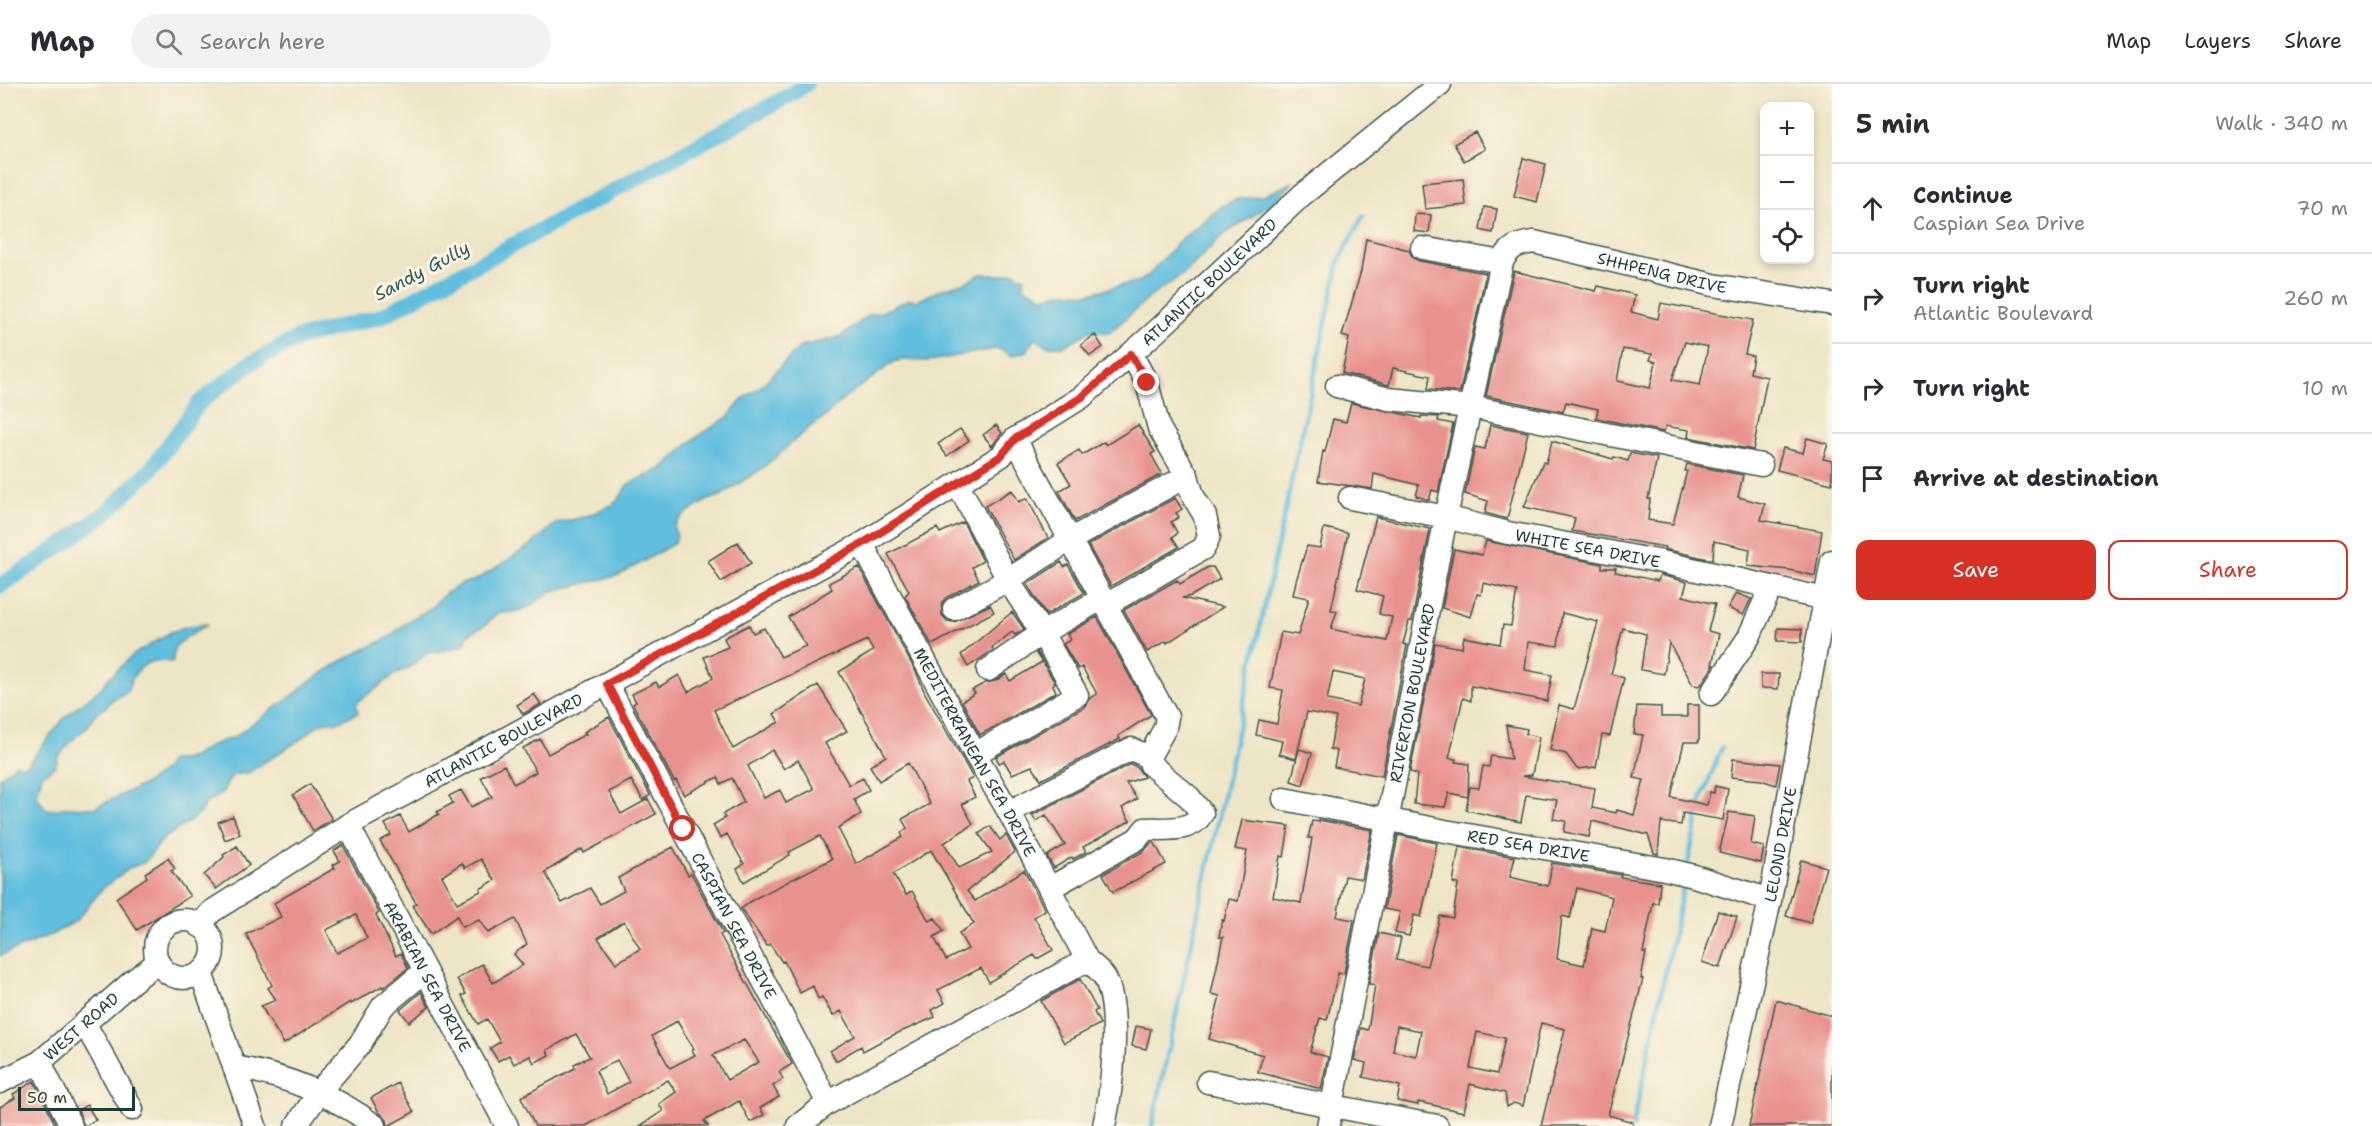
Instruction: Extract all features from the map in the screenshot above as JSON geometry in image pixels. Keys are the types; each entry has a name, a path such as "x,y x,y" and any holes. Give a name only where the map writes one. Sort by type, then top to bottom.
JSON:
{"street":[{"name":"ATLANTIC BOULEVARD","path":"200,926 211,912 348,825 862,544 1001,456 1015,439 1082,397 1302,195 1440,84"},
{"name":"SHHPENG DRIVE","path":"1502,262 1507,251 1519,244 1534,242 1713,285 1832,304"},
{"path":"1422,248 1502,262"},
{"name":"RIVERTON BOULEVARD","path":"1330,1117 1446,517 1502,262"},
{"path":"988,670 1042,633 1105,602 1204,548 1209,536 1205,516 1193,496 1187,476 1160,428 1147,383 1131,354"},
{"path":"1337,386 1389,399 1471,407 1761,465"},
{"path":"1015,439 1167,717 1166,728 1149,757 1150,765 1189,797 1202,813 1199,819 1189,827 1145,829 1137,839 1050,888"},
{"path":"954,609 1008,580 1071,539 1187,476"},
{"path":"958,483 1008,580 1042,633 1077,695 975,754"},
{"name":"WHITE SEA DRIVE","path":"1350,498 1446,517 1508,533 1657,561 1825,599"},
{"name":"MEDITERRANEAN SEA DRIVE","path":"862,544 975,754 1010,812 1043,880 1050,888 1087,960 1106,978 1113,1016 1110,1097 1104,1126"},
{"name":"LELOND DRIVE","path":"1720,1126 1770,900 1832,561"},
{"path":"1711,694 1749,637 1771,586"},
{"name":"CASPIAN SEA DRIVE","path":"607,684 828,1103"},
{"path":"1010,812 1131,749 1149,757"},
{"name":"RED SEA DRIVE","path":"1284,799 1665,869 1770,900"},
{"name":"ARABIAN SEA DRIVE","path":"348,825 507,1126"},
{"path":"176,921 193,922 207,932 213,949 208,966 201,973 192,977 172,976 158,962 155,945 162,930 176,921"},
{"path":"798,1126 828,1103 1087,960"},
{"name":"WEST ROAD","path":"0,1082 40,1062 158,962"},
{"path":"296,1126 319,1093 360,1044 383,1006 425,971"},
{"path":"201,973 255,1126"},
{"path":"85,1024 132,1109"},
{"path":"40,1062 71,1126"},
{"path":"234,1067 263,1072 319,1093 348,1118 375,1126"},
{"path":"1208,1082 1330,1117 1437,1126"}],"water":[{"path":"1292,182 1272,203 1222,236 1185,273 1150,297 1109,333 1090,331 1064,346 1047,346 1035,338 1027,351 1011,356 1002,350 994,349 929,361 899,360 894,362 846,397 763,468 720,496 686,513 676,523 674,528 677,537 673,544 620,575 552,591 529,607 496,614 487,624 468,635 464,644 428,653 359,701 356,704 358,713 335,723 329,721 318,725 304,737 248,773 232,775 222,793 204,805 200,813 189,822 164,838 145,862 130,868 102,889 76,921 53,934 0,956 0,777 16,764 22,766 28,764 65,717 102,687 133,655 171,632 188,626 209,624 189,635 174,648 173,662 147,663 134,676 127,692 113,699 94,715 87,728 75,737 58,757 55,766 42,775 37,796 45,808 50,810 69,807 94,808 147,783 164,770 171,760 193,757 212,745 234,737 307,683 343,660 388,638 408,621 431,608 446,593 461,584 478,579 531,545 557,523 585,517 614,504 628,484 661,469 694,439 728,417 743,399 759,388 801,346 834,339 843,335 870,314 879,313 910,299 917,301 981,274 1004,275 1013,272 1025,278 1023,287 1043,297 1066,292 1086,294 1140,281 1148,276 1178,242 1221,207 1237,199 1263,196"}],"building":[{"path":"1475,132 1485,149 1464,161 1454,144"},
{"path":"1523,158 1546,164 1537,202 1514,196"},
{"path":"1463,179 1466,205 1425,209 1422,183"},
{"path":"1484,207 1497,209 1493,233 1480,230"},
{"path":"1415,214 1431,215 1429,233 1414,231"},
{"path":"1366,239 1409,250 1413,258 1420,261 1486,273 1460,392 1428,389 1430,376 1393,368 1389,385 1342,373 1349,338 1342,336 1361,271"},
{"path":"1514,271 1596,291 1598,286 1635,295 1631,312 1658,319 1661,303 1753,320 1745,354 1753,356 1750,373 1767,377 1753,450 1688,437 1689,430 1665,426 1664,432 1596,418 1598,409 1566,402 1563,412 1486,396","holes":["1685,342 1708,347 1700,385 1672,380","1623,349 1652,354 1650,360 1656,362 1650,388 1617,381"]},
{"path":"1095,335 1103,347 1090,356 1081,345"},
{"path":"1351,403 1421,418 1421,416 1439,417 1438,421 1453,424 1438,492 1432,490 1429,500 1416,496 1419,485 1374,474 1372,489 1318,481 1323,451 1325,452 1333,419 1346,422"},
{"path":"996,425 1002,433 992,446 983,435"},
{"path":"1138,425 1155,452 1151,454 1162,474 1075,521 1059,491 1071,484 1058,463 1079,450 1082,455 1104,442 1106,445"},
{"path":"1490,425 1528,432 1507,519 1485,513 1488,501 1465,494 1475,447 1485,449"},
{"path":"960,429 969,440 947,456 938,444"},
{"path":"1807,438 1828,444 1823,459 1832,461 1832,484 1777,470 1783,448 1803,453"},
{"path":"1552,441 1613,459 1614,457 1628,461 1630,453 1657,458 1648,499 1650,499 1648,520 1673,524 1687,464 1743,475 1738,497 1765,504 1761,520 1822,531 1815,576 1790,570 1748,566 1750,549 1714,541 1713,559 1708,559 1664,549 1665,547 1572,531 1575,518 1524,507 1543,462 1546,463"},
{"path":"1012,490 1019,502 1027,498 1048,538 1014,560 985,506"},
{"path":"1175,498 1182,509 1176,513 1179,517 1171,522 1177,532 1172,537 1179,547 1111,586 1088,545"},
{"path":"1376,517 1430,529 1412,621 1409,621 1403,644 1407,645 1382,776 1334,767 1337,751 1330,749 1336,717 1307,712 1296,759 1279,754 1282,741 1256,735 1259,720 1277,724 1283,690 1270,688 1281,632 1298,635 1309,598 1293,595 1296,581 1307,546 1320,548 1324,528 1348,533 1331,610 1337,611 1331,629 1387,641 1392,617 1379,614 1383,596 1357,589","holes":["1333,672 1365,679 1358,706 1327,700"]},
{"path":"963,522 983,561 972,567 979,580 947,597 942,602 942,615 947,621 954,622 990,605 994,612 932,645 905,596 909,591 888,554 937,528 940,533"},
{"path":"1486,541 1602,564 1602,568 1616,568 1615,572 1658,581 1660,575 1687,582 1683,596 1715,604 1708,631 1719,634 1712,665 1714,665 1700,686 1693,685 1669,643 1664,674 1641,670 1646,634 1623,628 1611,674 1624,678 1610,736 1602,735 1596,767 1577,769 1566,754 1550,750 1559,705 1574,709 1598,622 1562,613 1558,646 1528,642 1525,670 1552,675 1547,701 1471,686 1471,701 1463,698 1449,758 1456,759 1455,762 1469,764 1468,797 1449,793 1445,807 1414,804 1417,774 1410,772 1435,643 1462,648 1464,637 1500,644 1503,625 1511,626 1517,591 1483,583 1481,595 1477,594 1471,617 1442,608 1454,549 1482,555"},
{"path":"738,542 751,563 721,582 708,561"},
{"path":"1061,562 1064,567 1068,565 1084,593 1046,615 1027,584"},
{"path":"859,567 925,693 973,778 967,781 975,797 962,804 973,824 944,843 959,868 992,852 979,834 990,826 1000,840 1006,835 1015,852 967,891 975,901 1024,870 1045,910 1034,917 1053,950 1037,959 1034,955 989,982 981,968 938,990 945,1003 932,1010 935,1017 863,1051 861,1046 836,1061 830,1051 855,1036 841,1011 833,1016 822,997 818,999 813,986 800,993 784,961 782,962 770,944 767,946 741,909 754,899 832,859 820,836 789,852 790,855 744,882 737,869 744,864 727,834 720,838 713,825 725,818 723,814 744,802 732,778 721,784 718,777 684,795 676,780 674,781 633,704 636,702 632,694 656,682 659,687 679,675 688,692 713,678 704,657 728,647 724,638 749,625 753,633 764,628 781,657 806,646 788,617 832,589 829,583","holes":["867,640 873,651 839,672 886,756 870,766 879,781 908,763 930,804 902,819 907,828 901,833 903,837 856,863 838,828 861,814 854,799 869,790 863,778 849,785 825,743 847,731 818,685 774,714 779,722 733,749 714,710","772,750 784,769 798,760 814,789 786,803 780,790 764,798 748,766","931,850 974,924 959,933 968,949 946,960 934,937 944,931 935,918 929,921 912,891 906,895 893,874"]},
{"path":"1208,567 1213,567 1220,579 1191,596 1182,598 1223,607 1167,643 1166,641 1147,652 1124,610 1177,580 1180,584"},
{"path":"1736,593 1751,599 1743,615 1728,608"},
{"path":"1012,612 1024,629 1015,635 1012,632 992,648 993,650 968,667 961,655"},
{"path":"1097,617 1151,715 1118,736 1120,739 1041,780 1032,766 1012,774 1004,761 999,763 996,757 1084,707 1090,698 1097,694 1082,667 1078,669 1063,644 1070,640 1067,634"},
{"path":"1778,628 1802,629 1802,642 1777,641"},
{"path":"1037,652 1055,683 1053,685 1056,692 980,735 962,701 975,693 972,690 985,683 995,681 1006,674 1010,681 1042,662"},
{"path":"1761,674 1779,674 1778,689 1761,688"},
{"path":"534,694 541,704 523,714 517,705"},
{"path":"1687,705 1699,705 1699,742 1684,742 1671,797 1707,805 1710,792 1714,793 1715,786 1728,789 1723,820 1683,813 1681,825 1661,822 1658,854 1654,853 1648,835 1592,821 1589,837 1564,832 1566,821 1553,819 1557,800 1526,795 1521,822 1466,810 1470,787 1479,788 1483,766 1489,767 1491,756 1511,759 1506,725 1527,729 1526,734 1539,737 1532,775 1522,776 1595,788 1592,808 1616,813 1617,810 1634,815 1644,780 1634,778 1643,735 1634,734 1637,706 1661,707 1661,717 1687,717"},
{"path":"609,717 650,795 643,800 631,780 609,792 621,814 648,799 656,814 584,853 582,849 545,872 562,903 590,888 600,904 624,891 618,878 673,847 688,875 691,873 723,933 720,935 792,1064 779,1072 783,1079 773,1086 779,1097 760,1108 764,1115 750,1122 739,1101 704,1121 708,1126 640,1126 663,1111 659,1104 676,1092 668,1080 586,1126 535,1126 521,1097 575,1068 574,1064 590,1057 576,1034 547,1050 549,1055 534,1063 530,1056 514,1064 509,1055 498,1061 490,1048 500,1042 487,1019 478,1024 462,996 466,994 457,979 482,964 493,983 523,965 514,954 527,944 515,919 488,933 479,920 462,927 457,916 431,934 413,906 416,903 380,841 391,835 385,824 400,816 409,832 453,803 449,796 461,790 471,807 492,797 481,777 504,765 514,784 536,772 523,748 540,739 548,754 586,734 584,732","holes":["481,859 495,880 480,889 481,891 457,903 442,876 462,863 465,868","624,921 640,949 616,963 598,938","677,1021 694,1049 692,1050 695,1055 670,1068 652,1036","744,1040 759,1062 727,1080 713,1055","617,1060 629,1082 607,1094 596,1071"]},
{"path":"1299,749 1312,753 1303,785 1291,781"},
{"path":"1733,759 1780,764 1776,785 1761,780 1731,777"},
{"path":"1131,764 1137,767 1144,777 1126,783 1137,799 1122,808 1130,821 1083,847 1086,852 1054,868 1047,856 1065,845 1046,815 1036,821 1032,815"},
{"path":"310,784 332,819 313,831 293,795"},
{"path":"1729,812 1755,816 1751,844 1764,847 1761,863 1719,853"},
{"path":"233,816 240,834 225,840 218,822"},
{"path":"1242,820 1289,826 1284,857 1280,856 1273,897 1301,903 1312,838 1308,838 1312,821 1319,822 1319,820 1372,830 1362,879 1345,876 1337,917 1354,920 1344,974 1338,973 1327,1020 1320,1018 1310,1052 1328,1057 1321,1089 1258,1072 1263,1055 1209,1039 1220,996 1211,994 1223,937 1219,937 1222,920 1224,921 1229,899 1238,901 1247,851 1235,849"},
{"path":"1398,835 1437,843 1421,917 1414,915 1409,936 1395,933 1400,912 1384,909"},
{"path":"1152,842 1166,864 1113,892 1103,874 1144,851"},
{"path":"343,845 379,913 376,915 396,956 401,953 408,968 383,988 382,986 351,1004 350,1002 284,1044 261,1006 276,1000 268,988 272,985 246,934 281,917 274,903 335,868 333,865 340,861 334,851","holes":["356,915 367,938 337,953 326,930"]},
{"path":"237,846 249,865 216,889 204,875 224,857 223,855"},
{"path":"1459,847 1515,857 1510,877 1548,886 1552,863 1660,883 1658,903 1653,903 1643,953 1646,953 1641,979 1643,979 1608,1115 1633,1122 1633,1126 1541,1126 1565,1029 1541,1023 1523,1106 1514,1103 1507,1107 1505,1093 1470,1084 1464,1112 1418,1102 1418,1105 1397,1101 1400,1086 1363,1077 1366,1063 1354,1060 1361,1028 1368,1030 1375,985 1369,984 1379,933 1401,938 1396,960 1427,966 1440,916 1453,918 1458,884 1453,883","holes":["1577,888 1612,897 1605,931 1592,928 1584,965 1557,959 1562,916 1570,918","1397,1026 1421,1031 1416,1056 1393,1051","1477,1032 1505,1038 1497,1074 1470,1068"]},
{"path":"168,858 175,869 171,871 190,896 137,930 116,898 147,877 145,873"},
{"path":"1801,860 1826,867 1810,923 1786,916"},
{"path":"1718,911 1737,917 1720,968 1702,962"},
{"path":"1080,979 1097,1010 1094,1012 1100,1024 1064,1043 1041,1001"},
{"path":"421,992 429,1007 409,1022 400,1010"},
{"path":"1776,1000 1832,1016 1832,1126 1749,1126"},
{"path":"1136,1026 1151,1029 1146,1049 1132,1046"},
{"path":"34,1081 56,1126 0,1126 0,1107 15,1098 13,1094"},
{"path":"398,1083 414,1112 388,1126 387,1120 371,1098"},
{"path":"87,1105 96,1120 84,1126 78,1110"}],"waterway":[{"name":"Sandy Gully","path":"0,586 107,512 151,469 200,402 248,365 298,338 382,316 788,96 806,84"},
{"path":"1152,1126 1339,261 1363,216"},
{"path":"1687,868 1701,800 1722,747"},
{"path":"1633,1126 1685,879"}],"route":[{"path":"683,829 607,684 862,544 1001,456 1015,439 1082,397 1131,354 1147,383"}]}
